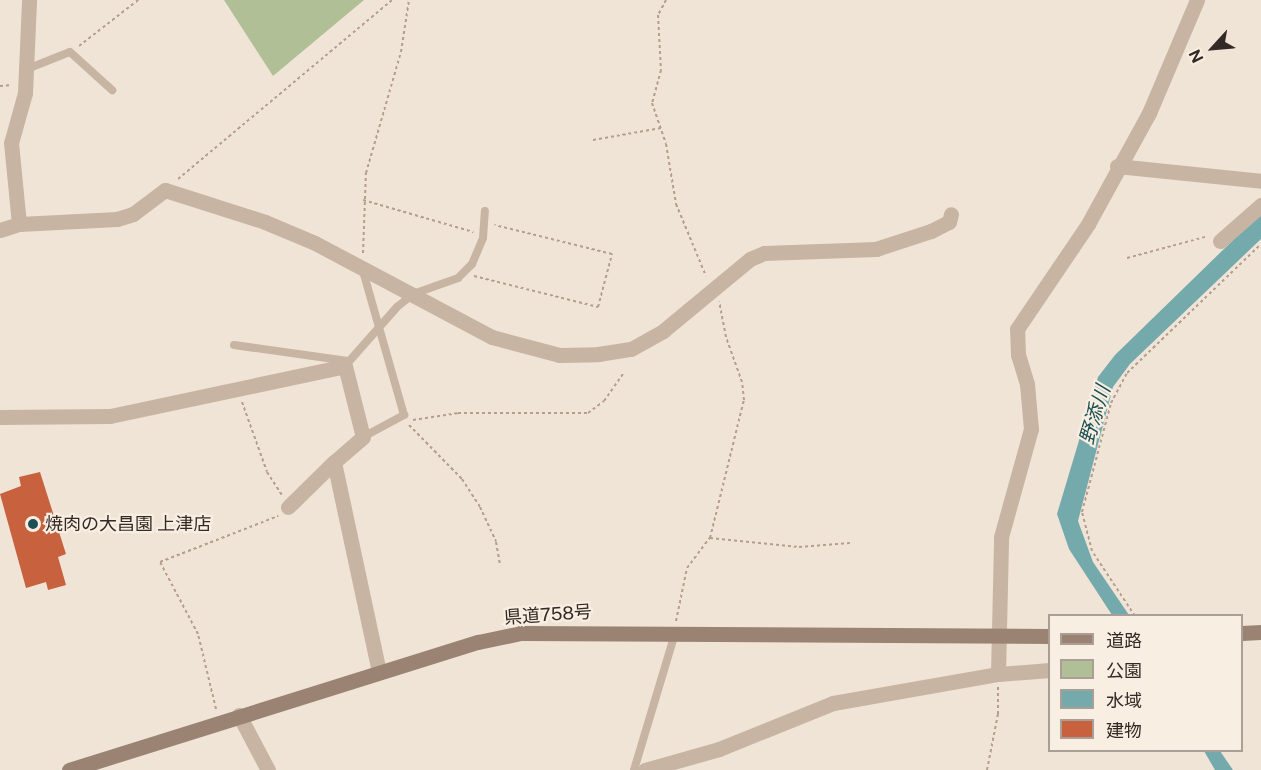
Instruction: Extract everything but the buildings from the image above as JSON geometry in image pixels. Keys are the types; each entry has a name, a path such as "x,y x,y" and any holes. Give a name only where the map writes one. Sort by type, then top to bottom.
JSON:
{"main road":[{"path":"1243,633 1261,632"},
{"name":"県道758号","path":"69,770 380,672 521,633 1048,636"}],"street":[{"path":"19,225 11,144 25,93 29,0"},
{"path":"998,674 1001,537 1031,429 1027,384 1018,355 1017,329 1063,266 1117,166 1149,113 1197,0"},
{"path":"1117,166 1261,182"},
{"path":"0,230 19,225 117,219 133,214 165,190 265,222 315,243 413,294 446,316 492,338 559,355 631,349 663,331 750,259 764,253 876,249 931,231 949,222 951,214"},
{"path":"1224,238 1261,205"},
{"path":"0,417 110,416 240,390 347,363 363,437 290,505"},
{"path":"334,462 380,672"},
{"path":"645,770 719,749 833,703 998,674 1048,670"},
{"path":"239,715 268,770"}],"lane":[{"path":"27,69 69,52 112,90"},
{"path":"234,345 347,363 413,294 463,273 472,264 483,235 485,211"},
{"path":"363,270 404,415 363,437"},
{"path":"634,770 675,633"}],"path":[{"path":"69,52 138,0"},
{"path":"165,190 392,0"},
{"path":"363,270 363,200 366,173 401,52 409,0"},
{"path":"666,0 658,15 662,70 652,103 661,128 686,236 714,291 742,382 744,400 710,538 687,568 675,633"},
{"path":"593,140 661,128"},
{"path":"363,200 483,235"},
{"path":"463,273 598,307 612,254 484,222"},
{"path":"1127,258 1201,237 1224,238"},
{"path":"1134,614 1092,551 1082,512 1111,403 1127,373 1261,244"},
{"path":"500,565 496,542 480,507 462,479 406,422 458,413 588,413 604,401 623,374"},
{"path":"217,715 198,634 160,562 228,538 290,505 267,472 244,415 240,390"},
{"path":"710,538 799,547 850,543"},
{"path":"987,770 998,714 998,674"}],"green space":[{"path":"224,0 364,0 273,76"}],"water":[{"name":"野添川","path":"1261,213 1261,239 1130,364 1113,387 1078,521 1093,562 1128,614 1111,614 1069,549 1057,514 1098,377 1115,355"},
{"path":"1205,752 1221,752 1233,770 1215,770"}],"place":[{"name":"焼肉の大昌園 上津店","path":"33,524"}]}
